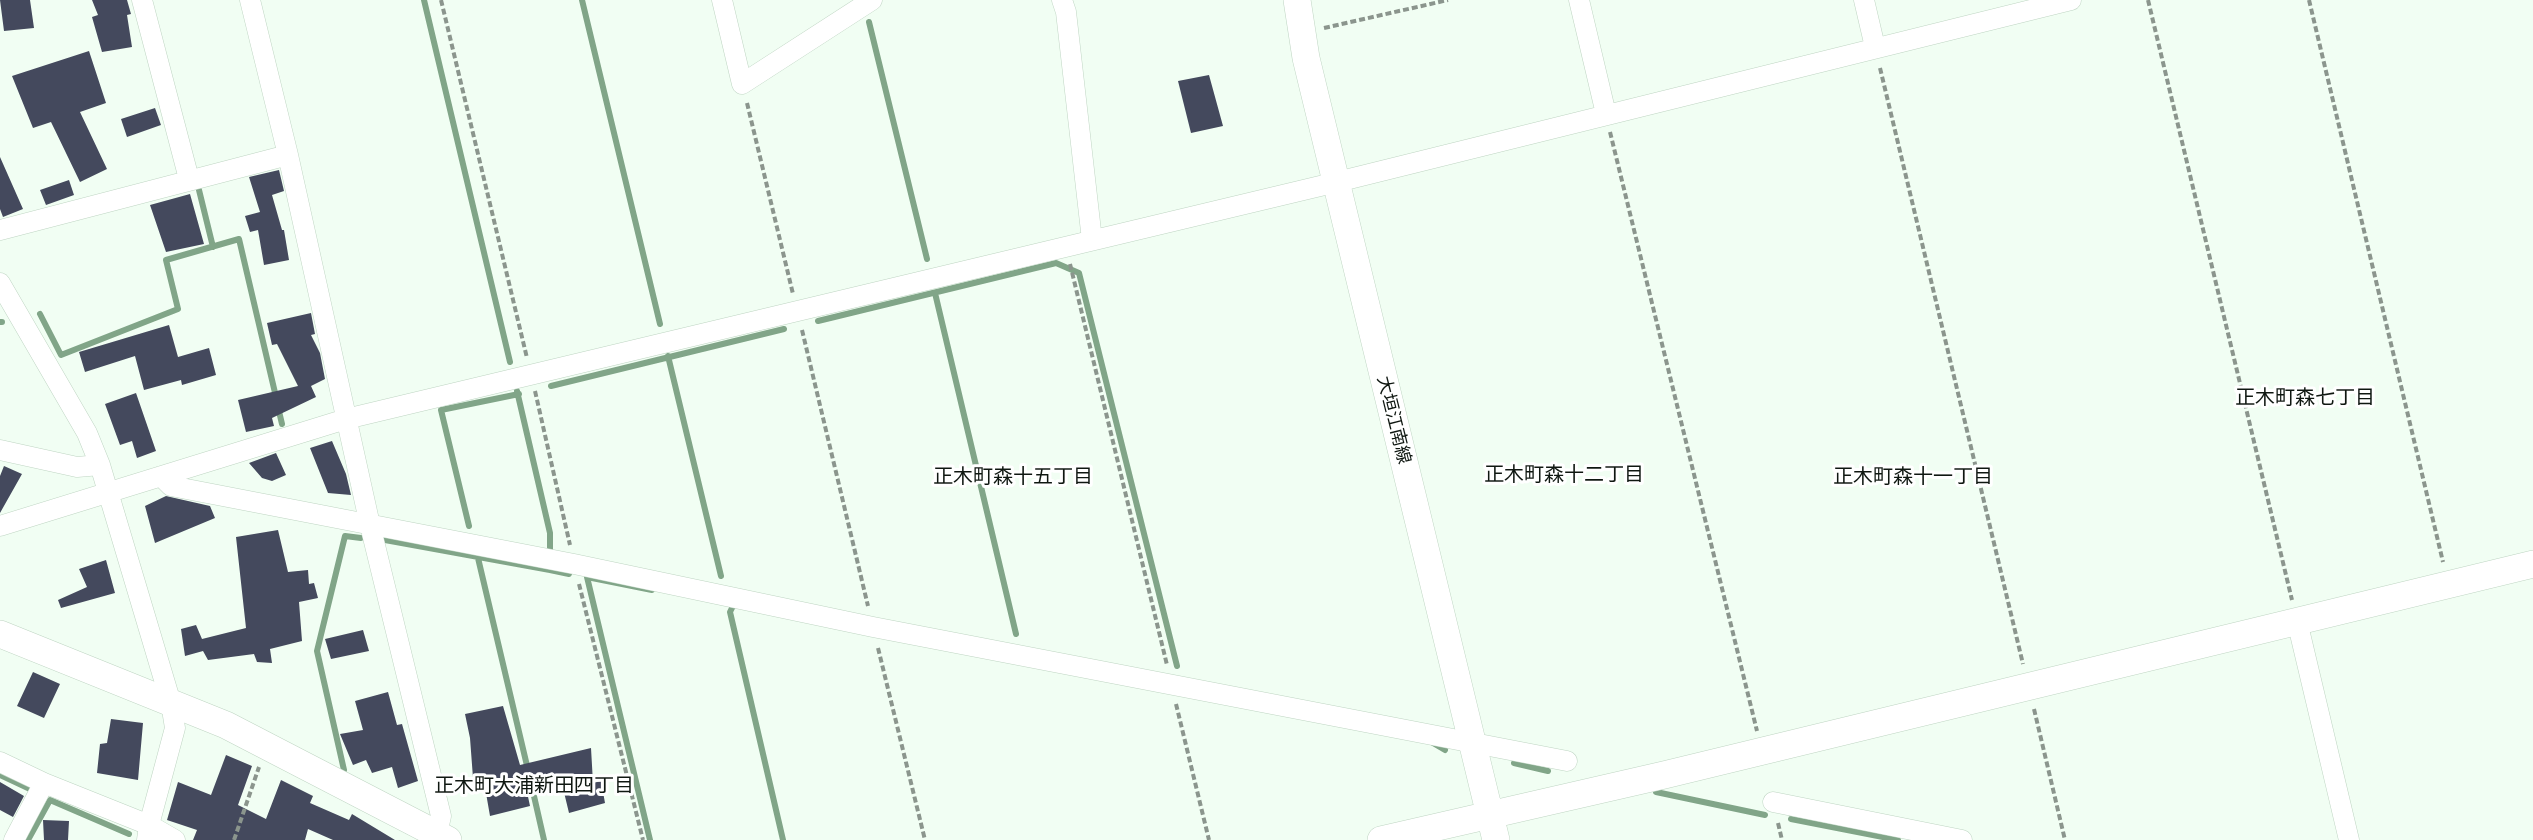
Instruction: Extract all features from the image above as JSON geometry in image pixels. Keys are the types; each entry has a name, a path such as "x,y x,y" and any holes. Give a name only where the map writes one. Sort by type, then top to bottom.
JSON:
{"street":[{"path":"142,0 189,179"},
{"path":"250,0 288,155 370,525 441,816 443,837"},
{"path":"722,0 742,84 872,0"},
{"path":"1062,0 1066,12 1092,240"},
{"name":"大垣江南線","path":"1297,0 1306,58 1496,840"},
{"path":"1579,0 1606,114"},
{"path":"1863,0 1875,47"},
{"path":"0,526 346,419 797,309 1337,182 2071,0"},
{"path":"0,230 288,155"},
{"path":"0,283 87,433 109,493 171,703 175,728 148,833"},
{"path":"0,450 77,467 100,465"},
{"path":"161,476 171,486 574,564 873,627 1567,760"},
{"path":"1382,840 1664,775 2533,564"},
{"path":"2297,621 2349,840"},
{"path":"0,634 226,725 443,837"},
{"path":"0,762 148,833 175,840"},
{"path":"14,840 44,783"},
{"path":"1773,802 1962,840"}],"path":[{"path":"441,0 574,564 643,840"},
{"path":"1302,33 1448,0"},
{"path":"2148,0 2297,621"},
{"path":"2308,0 2449,585"},
{"path":"1875,47 2065,840"},
{"path":"742,84 925,840"},
{"path":"1606,114 1761,750"},
{"path":"1066,246 1209,840"},
{"path":"234,840 267,746"},
{"path":"1773,802 1782,840"}],"building":[{"path":"0,0 30,0 34,28 4,31"},
{"path":"92,0 127,0 131,14 127,15 132,47 102,52 92,17 98,15"},
{"path":"89,51 106,103 80,112 107,169 80,182 51,122 33,128 12,76"},
{"path":"1209,75 1223,126 1191,133 1178,81"},
{"path":"155,108 161,125 127,137 121,119"},
{"path":"0,157 23,209 3,217 0,209"},
{"path":"279,170 284,191 272,195 282,230 284,230 289,260 264,265 258,230 250,232 245,216 260,212 249,177"},
{"path":"69,180 74,195 46,205 40,190"},
{"path":"190,194 204,244 166,252 150,205"},
{"path":"311,313 315,334 311,335 320,353 325,379 311,386 316,397 272,418 274,426 246,432 238,400 298,386 277,344 272,345 267,323"},
{"path":"169,325 178,357 209,348 216,375 182,385 181,380 144,390 135,356 85,372 79,352"},
{"path":"136,393 156,451 137,458 132,441 120,445 105,404"},
{"path":"332,441 346,474 351,495 328,493 310,448"},
{"path":"276,453 286,475 272,481 262,478 249,463"},
{"path":"4,466 22,474 0,513 0,476"},
{"path":"166,496 210,506 215,518 155,543 145,506"},
{"path":"278,530 288,572 308,570 309,584 314,583 318,598 299,602 302,641 270,649 272,663 257,662 254,654 208,660 203,651 185,656 181,629 196,625 202,639 246,628 236,537"},
{"path":"106,560 115,593 61,608 58,600 87,587 79,569"},
{"path":"363,630 369,651 331,659 325,639"},
{"path":"33,672 60,684 44,718 17,706"},
{"path":"388,692 397,725 402,724 418,781 398,788 392,767 372,773 366,760 353,765 340,734 363,730 355,701"},
{"path":"503,706 520,765 591,748 593,783 601,781 605,803 569,813 562,784 527,792 530,806 490,816 483,776 473,778 470,738 465,714"},
{"path":"111,719 143,723 138,780 97,773 100,744 107,743"},
{"path":"226,755 252,766 238,805 266,819 281,780 313,796 310,803 349,820 352,814 395,840 333,840 308,829 305,840 193,840 197,830 167,820 178,782 211,795"},
{"path":"0,782 24,796 13,817 0,810"},
{"path":"43,820 69,821 68,840 44,840"}],"waterway":[{"path":"424,0 510,362"},
{"path":"582,0 660,324"},
{"path":"869,22 927,259"},
{"path":"199,190 213,247"},
{"path":"40,314 61,355 178,309 166,260 239,239 276,397"},
{"path":"818,321 1056,263 1079,273 1177,666"},
{"path":"935,293 1016,634"},
{"path":"551,386 784,329"},
{"path":"668,356 721,576"},
{"path":"517,391 550,533 550,552"},
{"path":"469,526 441,410 519,394"},
{"path":"278,407 282,424"},
{"path":"344,770 317,651 345,536 361,538"},
{"path":"385,540 550,570"},
{"path":"478,558 528,770"},
{"path":"550,566 550,570 569,574"},
{"path":"650,840 587,577 652,590"},
{"path":"733,606 730,612 783,840"},
{"path":"1433,743 1445,750"},
{"path":"1514,763 1548,771"},
{"path":"0,775 30,789"},
{"path":"531,783 544,840"},
{"path":"1656,792 1765,815"},
{"path":"28,840 50,800 129,834"},
{"path":"1791,819 1898,840"}],"district":[{"name":"正木町森七丁目","path":"2305,398"},
{"name":"正木町森十二丁目","path":"1564,475"},
{"name":"正木町森十五丁目","path":"1013,477"},
{"name":"正木町森十一丁目","path":"1913,477"},
{"name":"正木町大浦新田四丁目","path":"534,786"}]}
